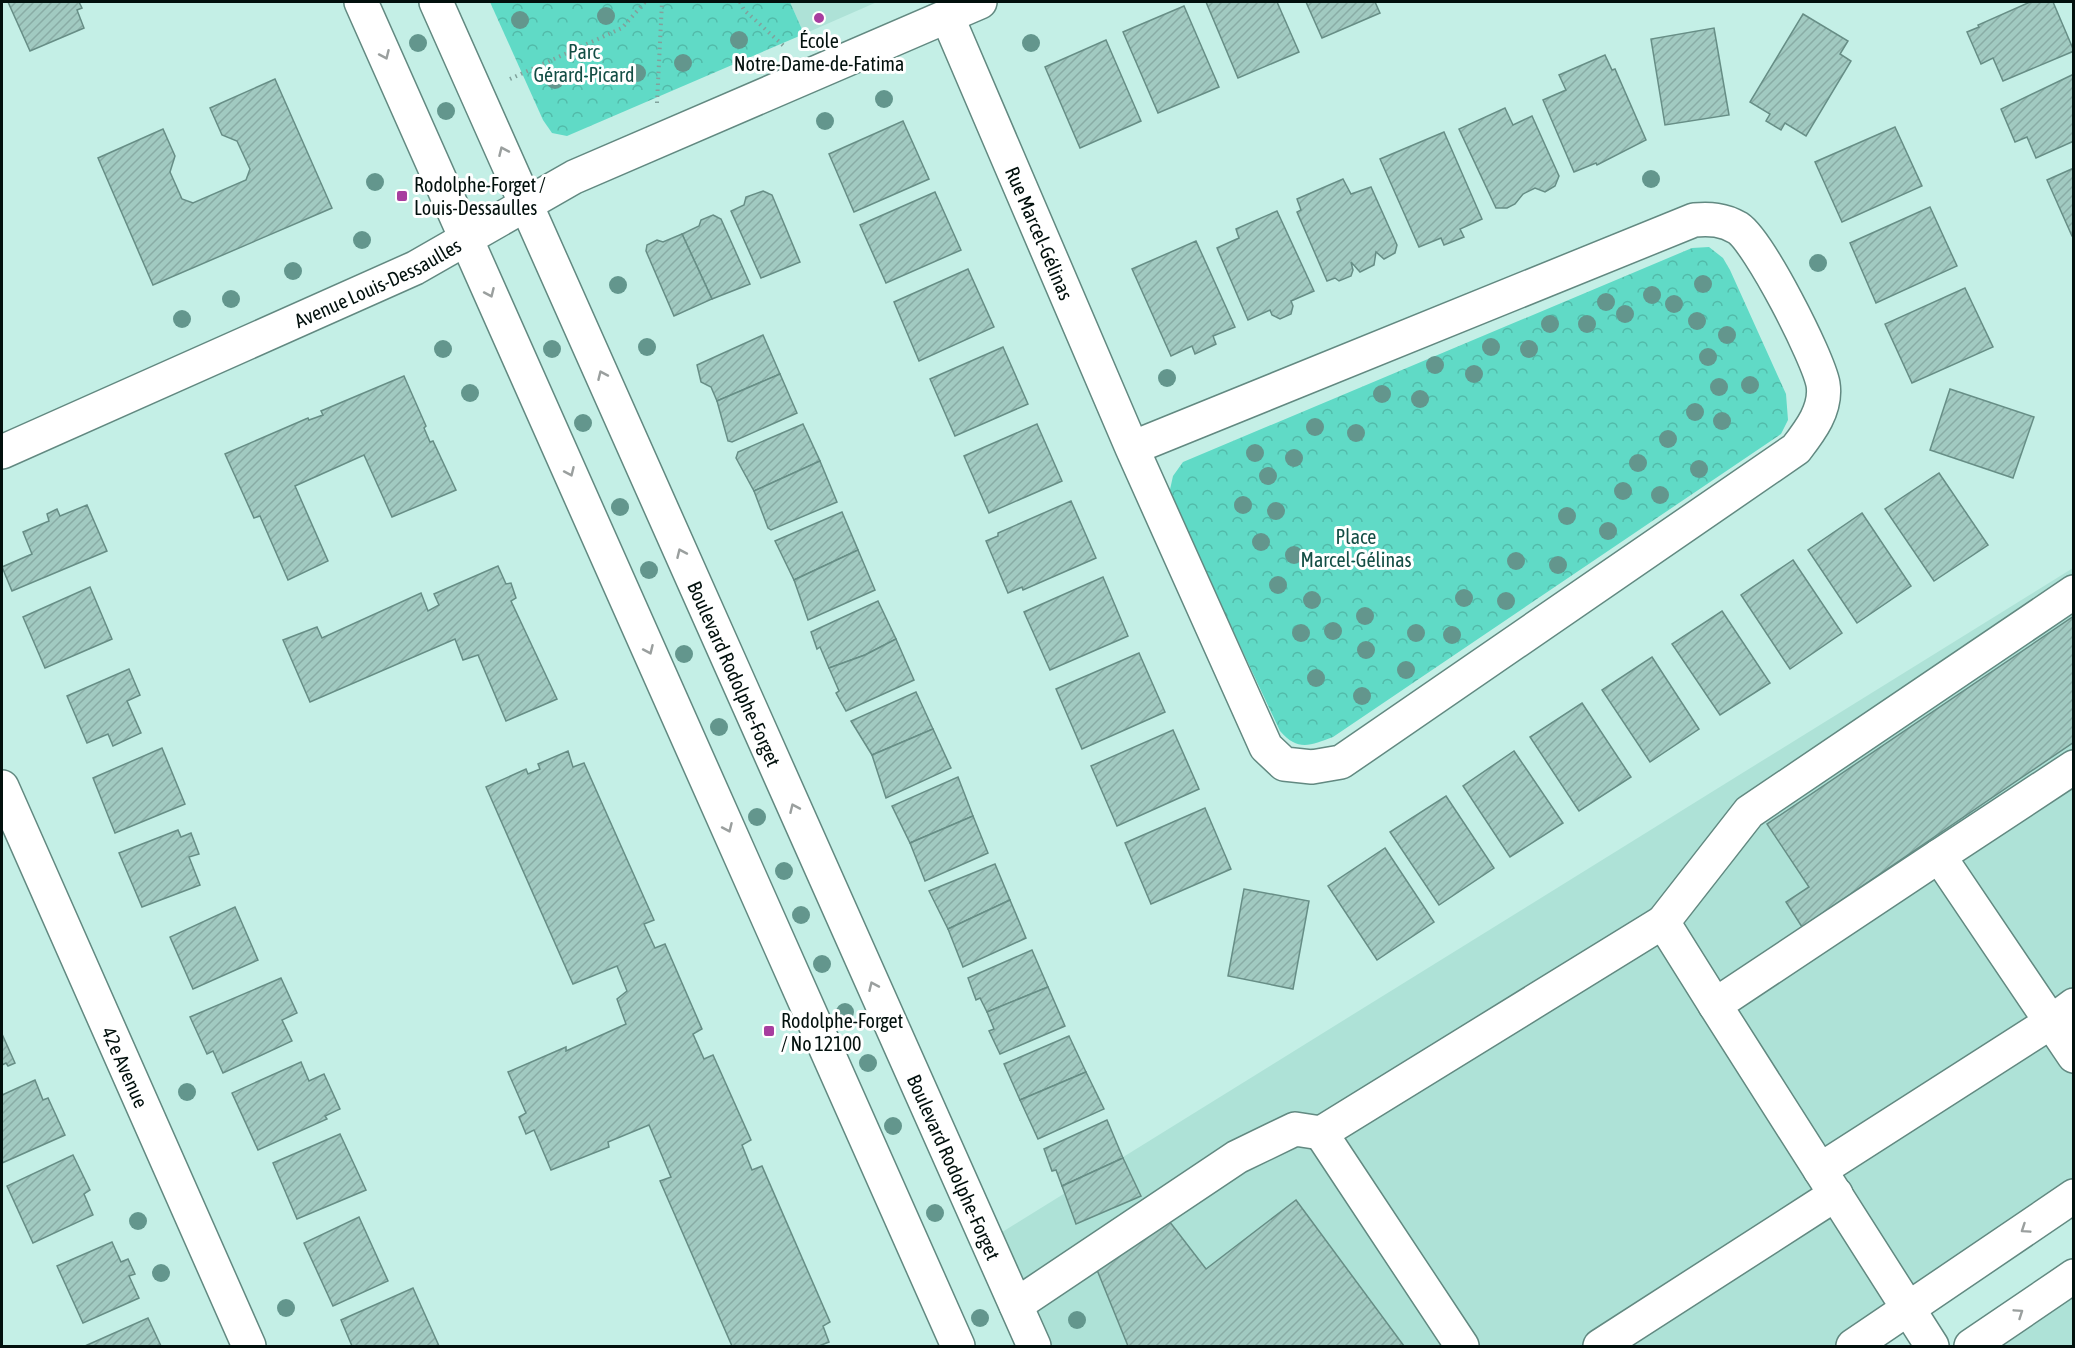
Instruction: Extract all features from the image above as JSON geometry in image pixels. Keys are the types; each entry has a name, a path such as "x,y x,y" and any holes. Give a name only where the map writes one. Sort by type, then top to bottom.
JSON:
{"street":[{"path":"361,2 958,1347"},
{"name":"Boulevard Rodolphe-Forget","path":"436,2 1034,1347"},
{"name":"Avenue Louis-Dessaulles","path":"2,452 415,268 574,177 980,2"},
{"name":"Rue Marcel-Gélinas","path":"947,16 1132,448"},
{"path":"1719,219 1739,229 1754,243 1811,350 1823,385 1817,424 1796,449 1341,762 1312,767 1284,764 1266,747 1132,448 1694,220 1719,219"},
{"path":"1016,1305 1237,1157 1295,1129 1321,1133 1663,922 1749,812 2073,592"},
{"path":"1715,1005 2073,766"},
{"name":"42e Avenue","path":"2,787 249,1347"},
{"path":"1939,856 2062,1014 2073,1056"},
{"path":"1663,922 1932,1347"},
{"path":"1600,1347 2062,1014"},
{"path":"1321,1133 1462,1347"},
{"path":"1853,1347 2073,1197"},
{"path":"1971,1347 2073,1276"}],"path":[{"path":"477,94 622,28 645,2"},
{"path":"659,141 656,91 662,2"},
{"path":"740,2 744,10 814,74"}],"shaded area":[{"name":"École Notre-Dame-de-Fatima","path":"790,2 877,2 804,34"},
{"path":"2073,568 2073,1193 1847,1346 1034,1346 986,1242"},
{"path":"2073,1276 2073,1346 1970,1346"}],"green space":[{"name":"Parc Gérard-Picard","path":"490,2 790,2 804,34 567,136 552,133 543,120"},
{"name":"Place Marcel-Gélinas","path":"1709,247 1723,258 1730,270 1786,394 1788,420 1781,434 1333,737 1305,745 1287,738 1280,731 1169,494 1173,476 1183,462 1692,248"}],"building":[{"path":"8,2 79,2 82,8 77,10 84,28 30,51"},
{"path":"1206,2 1277,2 1299,52 1238,78"},
{"path":"1306,2 1375,2 1380,13 1322,38"},
{"path":"2030,2 2053,2 2074,51 2003,81 1993,58 1981,64 1967,32"},
{"path":"1184,6 1219,87 1158,113 1123,32"},
{"path":"1803,14 1848,41 1840,54 1851,61 1806,136 1785,123 1781,130 1766,121 1770,114 1750,102"},
{"path":"1714,28 1729,115 1665,125 1651,39"},
{"path":"1106,40 1141,121 1080,148 1045,67"},
{"path":"1605,55 1612,70 1615,69 1646,140 1597,165 1596,163 1574,172 1543,100 1566,90 1559,75"},
{"path":"2074,74 2074,141 2036,158 2027,137 2015,142 2001,109"},
{"path":"275,79 332,208 153,285 98,158 163,129 175,156 170,172 182,199 193,203 246,180 250,169 237,141 222,135 210,108"},
{"path":"1505,108 1513,125 1532,116 1559,176 1555,186 1545,192 1535,188 1523,194 1515,204 1507,208 1496,208 1459,129"},
{"path":"903,121 929,179 854,212 829,154"},
{"path":"1895,127 1922,186 1842,222 1815,162"},
{"path":"1444,132 1482,219 1460,229 1464,237 1444,245 1441,238 1419,247 1380,159"},
{"path":"2074,168 2074,236 2072,236 2047,180"},
{"path":"1343,179 1351,194 1371,187 1397,245 1395,253 1384,259 1376,252 1374,265 1360,272 1351,262 1353,270 1351,276 1339,281 1335,278 1327,281 1297,212 1301,210 1297,199"},
{"path":"763,191 772,195 800,262 761,278 731,211 744,205 746,197"},
{"path":"935,192 961,250 886,283 860,225"},
{"path":"1930,207 1957,266 1876,303 1850,243"},
{"path":"1277,211 1314,291 1291,301 1293,306 1291,314 1280,319 1272,315 1270,310 1248,320 1217,248 1239,238 1236,229"},
{"path":"713,215 721,219 750,284 712,299 682,234 699,226 701,220"},
{"path":"682,234 712,299 674,316 646,251 647,245 657,240 663,242"},
{"path":"1196,241 1235,327 1213,336 1216,344 1195,354 1192,346 1171,356 1132,269"},
{"path":"968,269 994,327 919,361 894,302"},
{"path":"1965,288 1993,347 1912,383 1885,324"},
{"path":"763,335 780,374 717,401 711,387 701,382 697,365"},
{"path":"1003,347 1028,404 955,436 930,379"},
{"path":"780,374 797,413 732,442 728,441 717,401"},
{"path":"404,376 426,426 424,428 430,442 433,441 456,490 392,517 364,455 295,486 328,561 288,580 260,516 254,518 225,454 308,418 309,420 323,415 321,411"},
{"path":"1950,389 2034,417 2013,478 1930,450"},
{"path":"803,424 820,461 754,491 736,458 738,452"},
{"path":"1037,424 1062,481 989,513 964,456"},
{"path":"820,461 837,502 771,530 768,528 754,491"},
{"path":"1939,473 1988,545 1934,581 1885,509"},
{"path":"1071,501 1096,558 1023,590 1022,587 1008,593 986,541 998,536 998,533"},
{"path":"87,505 107,551 12,591 2,567 32,554 23,532 49,521 47,514 57,509 60,516"},
{"path":"842,512 858,550 794,580 775,541"},
{"path":"1862,513 1911,586 1857,623 1808,550"},
{"path":"858,550 875,590 808,620 794,580"},
{"path":"1793,560 1842,633 1790,669 1741,595"},
{"path":"498,566 506,584 511,583 516,598 511,601 557,699 506,721 478,655 463,660 455,639 310,702 283,640 317,627 322,638 421,593 428,611 439,605 434,594"},
{"path":"1103,577 1128,636 1050,670 1024,612"},
{"path":"90,587 112,639 45,668 23,617"},
{"path":"878,601 896,639 865,655 829,668 820,647 817,649 811,632"},
{"path":"1722,611 1770,683 1720,715 1672,644"},
{"path":"2074,616 2074,742 1802,927 1786,902 1809,887 1767,824"},
{"path":"896,639 914,680 846,711 836,693 839,691 829,668 865,655"},
{"path":"1139,653 1165,712 1082,749 1056,689"},
{"path":"1652,657 1699,729 1650,762 1602,690"},
{"path":"129,669 140,695 127,701 141,733 113,746 108,734 87,743 67,696"},
{"path":"916,692 933,729 872,755 851,721"},
{"path":"1582,703 1631,777 1579,811 1530,737"},
{"path":"933,729 951,768 886,798 872,755"},
{"path":"1173,730 1199,789 1117,826 1091,766"},
{"path":"162,748 185,804 115,833 93,778"},
{"path":"568,751 573,767 584,763 654,920 644,924 655,948 665,944 702,1029 693,1034 704,1059 713,1055 751,1140 742,1145 752,1170 762,1166 830,1322 823,1326 829,1342 819,1346 732,1346 660,1181 671,1177 649,1125 608,1142 609,1147 551,1170 534,1130 526,1134 519,1117 526,1113 508,1072 566,1047 566,1051 626,1024 617,999 627,991 617,966 573,984 486,787 526,769 528,774 540,769 538,764"},
{"path":"1514,751 1563,823 1510,857 1463,786"},
{"path":"958,777 973,816 910,843 892,806"},
{"path":"1446,796 1494,868 1439,905 1390,832"},
{"path":"1205,808 1231,869 1151,904 1125,843"},
{"path":"973,816 988,853 925,881 910,843"},
{"path":"178,830 181,837 191,833 199,854 189,857 200,885 142,907 119,853"},
{"path":"1385,848 1434,922 1377,960 1328,886"},
{"path":"995,864 1010,900 948,929 929,891"},
{"path":"1244,889 1309,901 1293,989 1228,976"},
{"path":"1010,900 1026,938 963,967 948,929"},
{"path":"235,907 258,960 193,989 170,937"},
{"path":"1032,950 1048,987 987,1012 980,998 976,1000 968,978"},
{"path":"281,978 297,1013 282,1020 292,1041 223,1073 213,1051 207,1054 190,1017"},
{"path":"1048,987 1065,1026 1000,1054 989,1031 994,1029 987,1012"},
{"path":"2,1034 15,1063 8,1066 6,1063 2,1065"},
{"path":"1069,1036 1086,1072 1020,1100 1004,1064"},
{"path":"301,1062 309,1081 324,1074 340,1109 325,1116 327,1119 258,1150 232,1093"},
{"path":"1086,1072 1104,1109 1038,1139 1020,1100"},
{"path":"35,1080 43,1100 48,1098 65,1135 2,1163 2,1095"},
{"path":"1107,1120 1123,1158 1062,1186 1056,1170 1052,1171 1044,1149"},
{"path":"340,1134 366,1190 297,1219 273,1163"},
{"path":"73,1155 90,1190 84,1194 93,1215 33,1243 7,1186"},
{"path":"1123,1158 1141,1196 1076,1224 1062,1186"},
{"path":"1296,1200 1404,1346 1128,1346 1095,1265 1166,1217 1206,1269"},
{"path":"359,1217 388,1281 333,1306 304,1243"},
{"path":"112,1242 121,1262 128,1259 135,1274 129,1276 139,1298 83,1323 57,1266"},
{"path":"413,1288 439,1346 352,1346 341,1320"},
{"path":"148,1318 161,1346 85,1346"}],"place":[{"name":"École Notre-Dame-de-Fatima","path":"819,18"},
{"name":"Rodolphe-Forget / Louis-Dessaulles","path":"402,196"},
{"name":"Rodolphe-Forget / No 12100","path":"769,1031"}]}
